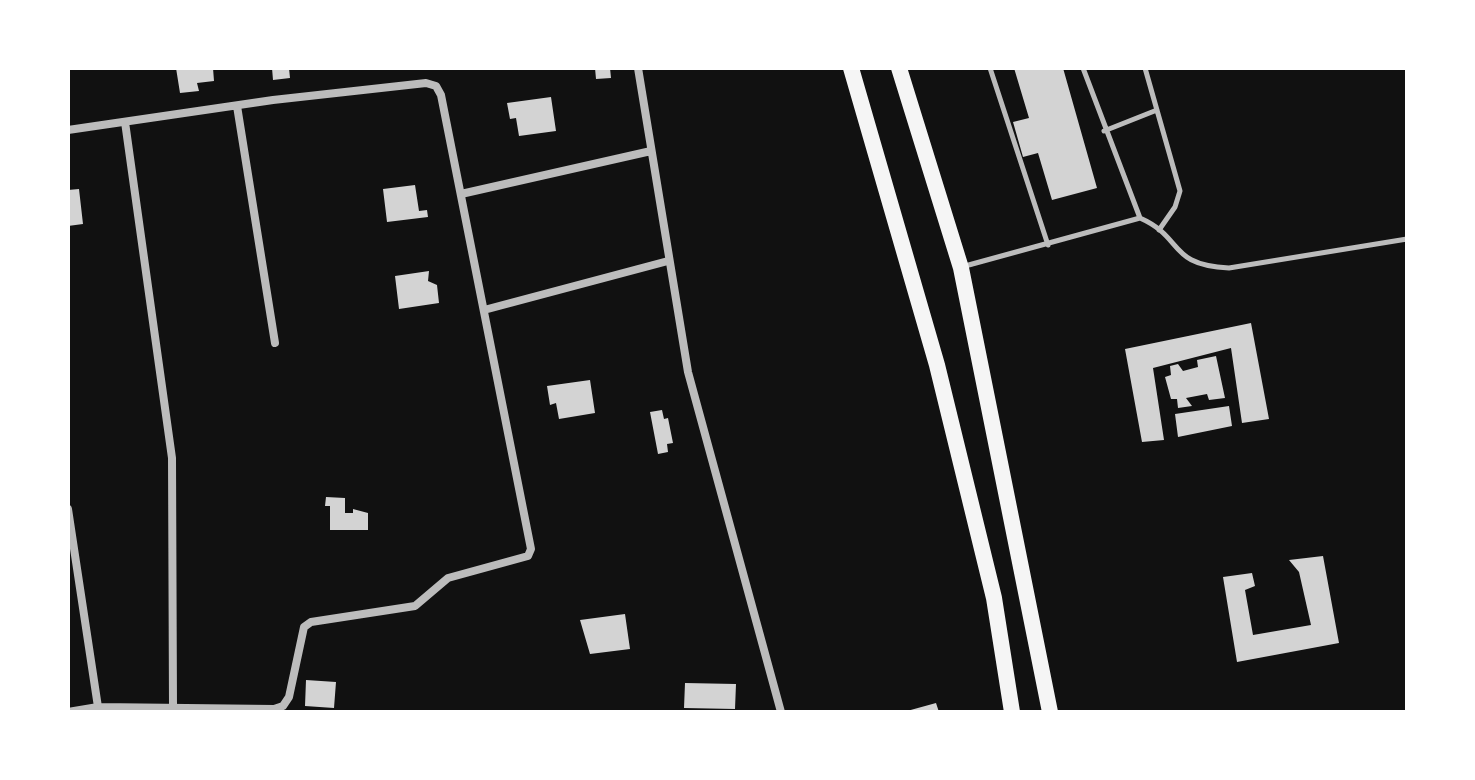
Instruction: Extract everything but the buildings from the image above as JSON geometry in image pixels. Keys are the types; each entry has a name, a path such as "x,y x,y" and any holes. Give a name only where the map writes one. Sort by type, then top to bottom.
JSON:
{"main road":[{"path":"851,68 937,365 994,598 1012,712"},
{"path":"899,68 961,268 1050,712"}],"street":[{"path":"638,68 688,372 781,712"},
{"path":"68,130 426,83 436,86 441,95 531,549 528,556 448,578 415,606 311,622 304,627 289,697 283,706 98,707 68,712"},
{"path":"237,106 275,343"},
{"path":"125,122 172,458 173,708"},
{"path":"461,194 651,151"},
{"path":"484,310 668,261"},
{"path":"68,509 98,707"}],"lane":[{"path":"990,68 1048,245"},
{"path":"1083,68 1104,131 1140,218 1159,230 1188,261 1201,267 1229,268 1407,239"},
{"path":"1145,68 1180,191 1175,207 1159,230"},
{"path":"1104,131 1157,110"},
{"path":"961,268 1140,218"}]}
